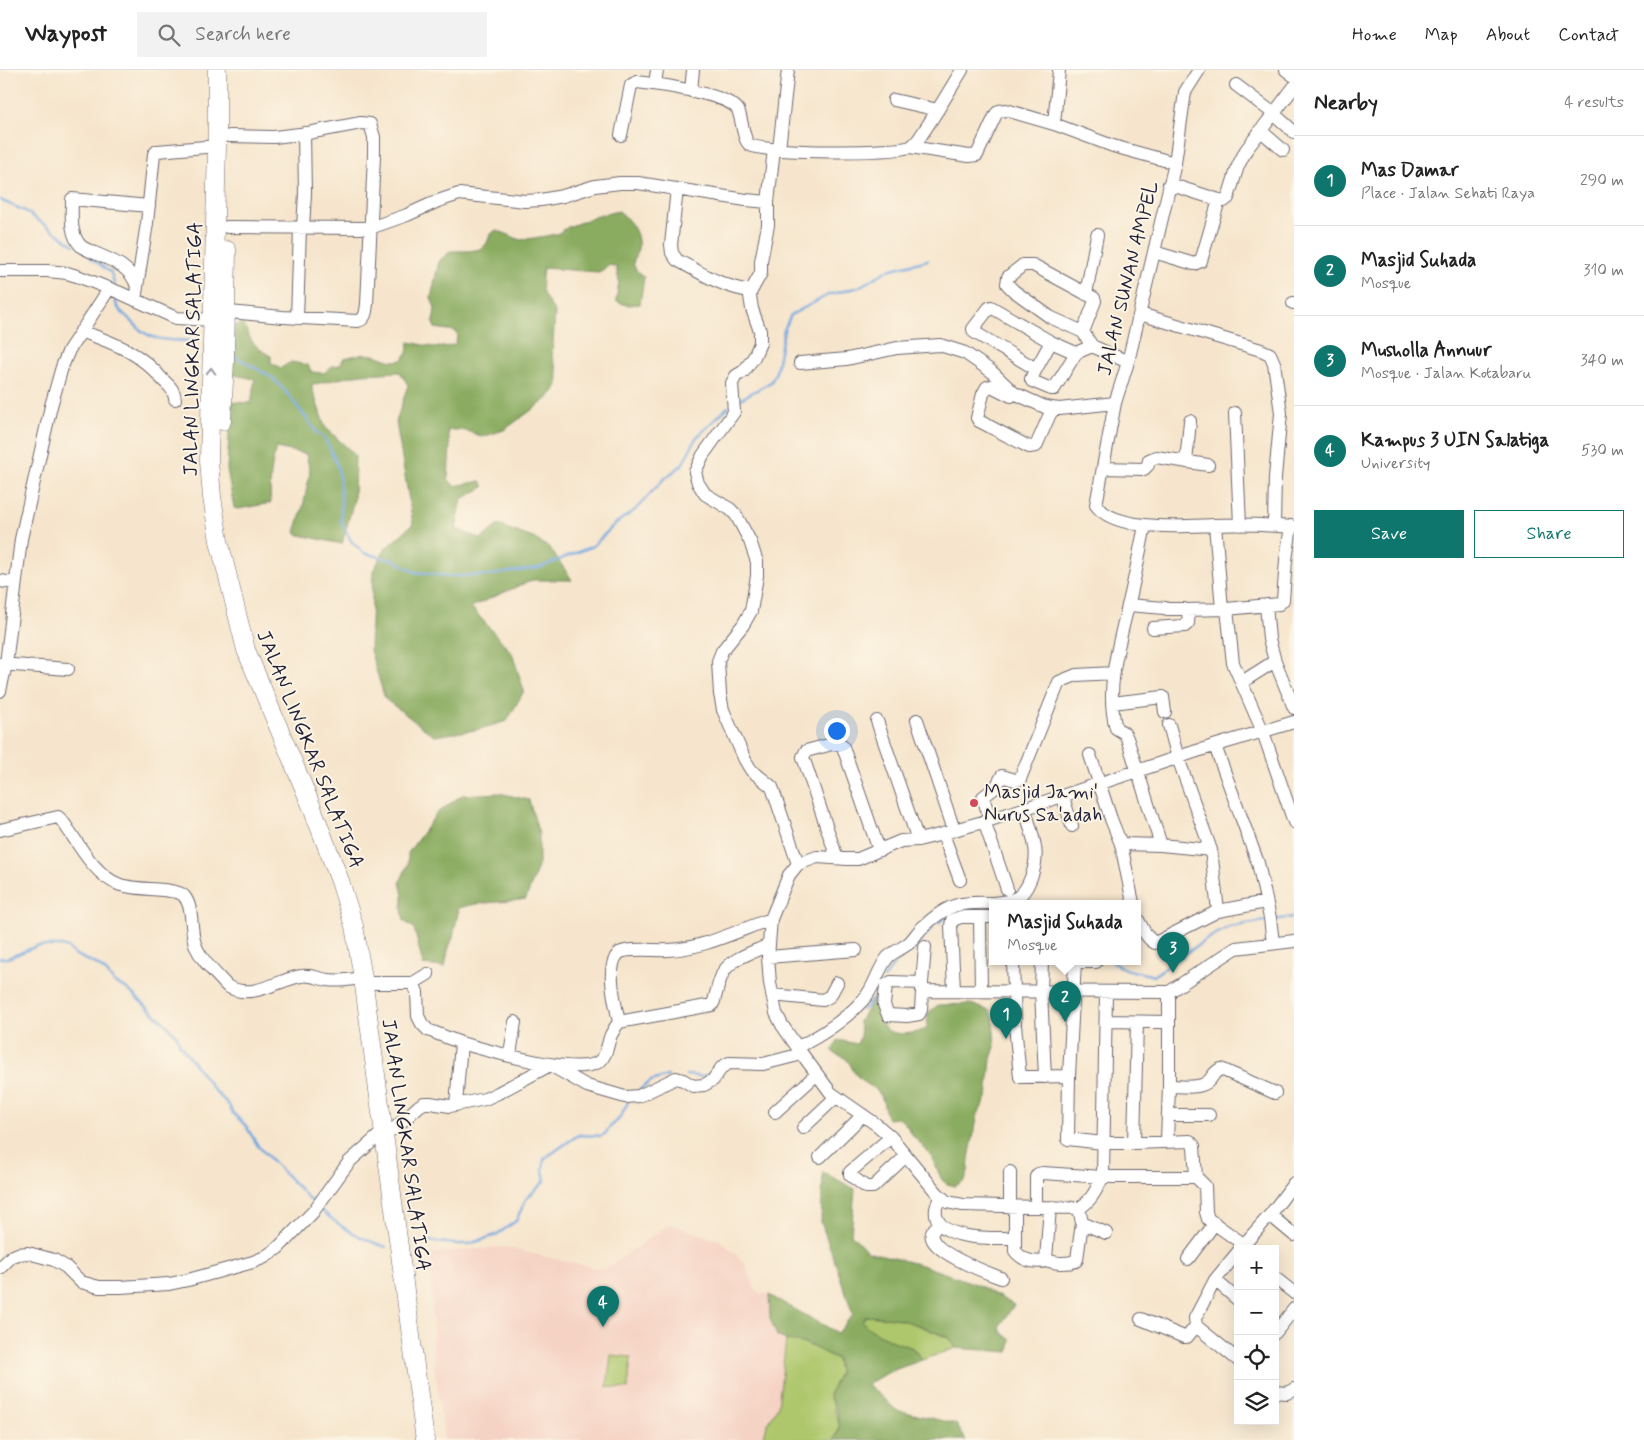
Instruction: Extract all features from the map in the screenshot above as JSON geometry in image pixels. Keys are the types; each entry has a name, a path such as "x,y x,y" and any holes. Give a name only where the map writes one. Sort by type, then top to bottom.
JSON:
{"highway":[{"name":"JALAN LINGKAR SALATIGA","path":"217,70 227,227 217,314"},
{"name":"JALAN LINGKAR SALATIGA","path":"228,70 223,141 217,314 225,361 215,429 221,477 242,593 261,676 320,801 346,868 365,935 368,981 435,1440"},
{"name":"JALAN LINGKAR SALATIGA","path":"389,1130 425,1440"}],"street":[{"path":"655,84 657,70"},
{"path":"690,91 693,70"},
{"path":"788,70 768,202 768,225 761,274 750,291 751,302 760,331 760,343 754,357 744,371 732,381 733,414 715,436 695,470 698,484 706,494 736,515 750,541 757,562 757,576 751,611 743,625 722,651 718,661 720,694 723,710 745,760 755,774 772,788 798,864"},
{"path":"910,147 918,140 962,70"},
{"path":"1054,124 1059,70"},
{"name":"JALAN SUNAN AMPEL","path":"1145,526 1114,518 1104,513 1096,505 1115,403 1140,314 1175,163 1185,92 1199,70"},
{"path":"1286,70 1294,76"},
{"path":"621,135 631,86 637,82 716,97 735,105 742,121 747,142 753,146 777,149 863,151 910,147 977,156 996,114 999,111 1006,110 1054,124 1112,146 1175,163"},
{"path":"1236,85 1273,113 1294,132"},
{"path":"1169,184 1219,200 1228,198 1242,158 1260,130 1294,87"},
{"path":"894,100 938,110"},
{"path":"0,270 67,273 176,318 217,314 358,321 364,318 367,304 374,156 374,137 371,126 368,123 361,123 304,134 223,141 157,151 153,156 149,206 135,300"},
{"path":"1260,130 1283,150"},
{"path":"297,318 305,193 304,134"},
{"path":"227,227 370,228 407,215 438,200 459,194 525,201 564,196 608,184 638,183 768,202"},
{"path":"677,189 671,245 677,260 734,288 750,291"},
{"path":"137,287 133,276 123,266 82,247 77,242 72,226 72,199 149,206"},
{"path":"1154,252 1194,264 1201,261 1219,200"},
{"path":"1086,294 1097,235"},
{"path":"1083,332 1095,301 1094,298 1033,265 1023,265 1007,279 1009,287 1028,301 1050,316 1083,332 1092,346 1128,362"},
{"path":"0,691 21,539 51,406 62,367 69,350 81,331 113,291"},
{"path":"1036,369 974,332 973,329 989,308 991,307 1051,342 1076,352"},
{"path":"1140,314 1261,350 1272,356 1276,371 1281,413 1275,478 1274,526"},
{"path":"81,331 133,353 157,371 174,391 175,398"},
{"path":"1051,342 1031,379 1054,389 1076,352 1092,346"},
{"path":"800,363 847,359 897,348 940,345 965,353 979,361 1014,393 1052,412"},
{"path":"1052,412 1036,446 1032,448 979,421 977,417 983,394 988,386 1052,412 1115,403"},
{"path":"1235,413 1240,525"},
{"path":"1186,462 1190,421"},
{"path":"1103,468 1144,469 1148,465 1149,460 1153,458 1208,465"},
{"path":"1215,525 1233,663 1263,732 1294,822"},
{"path":"1128,605 1189,610 1279,604 1284,600 1286,560 1292,527 1240,525 1145,526 1119,638 1112,703 1115,726 1126,736 1161,845"},
{"path":"0,581 15,583"},
{"path":"1266,605 1270,640 1275,661 1294,708"},
{"path":"1153,628 1185,626 1188,623 1189,610"},
{"path":"1242,682 1275,661"},
{"path":"3,664 68,669"},
{"path":"1025,809 1036,856 1032,876 1026,890 1012,897 987,821 983,797 996,787 1002,776 1015,780 1020,779 1060,682 1076,674 1114,673"},
{"path":"1112,703 1163,697 1165,712"},
{"path":"917,720 949,832 960,880"},
{"path":"877,721 918,840"},
{"path":"1106,992 1103,1177 1089,1200 1079,1208 956,1205 947,1202 941,1197 891,1137 825,1087 778,1018 772,995 768,951 770,920 789,875 798,864 817,857 858,859 902,841 918,840 987,821 1294,722"},
{"path":"1169,725 1178,758 1211,850 1218,911"},
{"path":"836,858 803,757 806,752 836,743 842,747 879,850"},
{"path":"1215,746 1252,844 1262,878 1274,943"},
{"path":"1090,755 1110,819 1121,844 1132,900"},
{"path":"1063,797 1072,826"},
{"path":"0,830 58,817 80,847 109,880 133,888 182,893 188,902 194,941 198,951 227,986 231,988 258,991 306,975 330,980 412,984 428,974"},
{"path":"1121,844 1161,845 1211,850"},
{"path":"1141,925 1152,942 1155,943 1218,911 1266,902"},
{"path":"550,1065 587,1086 625,1097 634,1096 676,1078 693,1086 704,1085 713,1080 722,1067 729,1063 763,1064 800,1050 838,1022 865,999 889,956 910,942 922,927 946,909 956,904 989,903"},
{"path":"954,990 952,921 955,918 986,917 981,990"},
{"path":"412,984 417,992 418,1016 428,1030 461,1043 550,1065 596,1064 602,1060 606,1053 610,1037 619,1022 612,982 613,966 619,953 682,950 770,920"},
{"path":"925,947 922,987 921,1010 919,1014 907,1016 888,1015 885,1010 884,995 886,986 891,982 922,987 954,990 1169,992 1236,948 1294,941"},
{"path":"619,1022 712,1005 723,972 740,958 768,951 856,950"},
{"path":"1013,965 1013,991 1020,1077 1069,1076"},
{"path":"1042,965 1041,991 1045,1076"},
{"path":"1075,965 1068,1138 1070,1140 1103,1142 1187,1141 1193,1143 1196,1177 1205,1186 1206,1214 1208,1219 1215,1223 1237,1245"},
{"path":"772,995 823,1000 830,996 837,983"},
{"path":"1167,1141 1169,992"},
{"path":"1106,1021 1169,1022"},
{"path":"510,1055 515,1022"},
{"path":"1134,1143 1137,1022"},
{"path":"456,1105 461,1043"},
{"path":"0,1268 11,1257 28,1253 54,1260 66,1267 81,1282 90,1285 120,1287 169,1284 214,1274 265,1257 278,1248 313,1212 349,1162 424,1103 450,1106 472,1102 498,1093 550,1065"},
{"path":"1169,1086 1204,1084 1216,1071 1221,1069 1274,1093"},
{"path":"775,1112 816,1075"},
{"path":"803,1128 836,1097"},
{"path":"1168,1114 1209,1115"},
{"path":"820,1157 863,1115"},
{"path":"891,1137 850,1172 850,1175 866,1187 873,1187 906,1156"},
{"path":"1010,1172 1014,1248 1017,1254 1026,1260 1034,1262 1076,1262 1082,1223 1079,1208"},
{"path":"1036,1206 1036,1177 1038,1174 1043,1173 1103,1177 1196,1177"},
{"path":"1243,1245 1270,1215 1294,1183"},
{"path":"941,1197 935,1209 939,1224 951,1232 965,1236 1014,1238"},
{"path":"1047,1261 1045,1257 1050,1208"},
{"path":"1270,1215 1294,1235"},
{"path":"1082,1223 1106,1233"},
{"path":"1188,1259 1215,1223"},
{"path":"939,1224 932,1231 933,1240 948,1254 1001,1278"},
{"path":"1141,1319 1184,1337 1190,1335 1196,1326 1196,1318 1215,1280 1234,1256"},
{"path":"1215,1280 1234,1297"},
{"path":"1279,1281 1294,1293"},
{"path":"1279,1328 1294,1309"},
{"path":"1196,1326 1234,1357"},
{"path":"1279,1392 1287,1393 1294,1389"}],"shaded area":[{"path":"670,1224 721,1241 744,1262 756,1291 769,1295 770,1317 777,1336 786,1340 778,1406 767,1425 763,1440 444,1440 433,1352 431,1253 503,1247 604,1270"}],"green space":[{"path":"619,211 636,232 638,249 634,258 634,266 644,277 640,304 626,305 616,301 619,281 616,267 610,265 599,272 543,268 543,292 555,312 552,357 558,376 557,387 547,399 504,430 482,437 465,431 448,430 450,446 448,479 454,486 481,481 484,487 462,499 456,529 481,539 498,525 533,538 550,548 572,580 532,580 471,607 512,653 524,691 507,721 476,730 434,736 385,699 370,650 373,571 386,548 413,524 396,422 408,385 400,372 361,374 311,385 325,427 355,455 354,500 342,544 300,535 295,532 303,507 310,472 306,454 276,448 271,475 271,503 238,509 234,508 227,469 231,402 251,403 255,379 234,375 235,326 242,324 254,344 271,356 271,363 281,368 291,362 308,365 311,372 324,373 333,366 340,365 344,358 358,355 373,355 393,361 402,360 407,353 409,342 432,347 449,346 455,344 458,335 455,331 435,328 433,323 435,308 431,298 439,261 451,251 481,249 487,243 490,235 496,230 520,240 534,238 557,234 568,227 600,215"},
{"path":"499,793 529,800 539,834 539,864 526,899 476,904 459,908 445,967 423,965 414,928 404,921 402,909 403,896 400,882 408,864 408,853 437,813 462,795"},
{"path":"878,997 883,1026 896,1033 914,1033 924,1030 927,1027 928,1013 938,1005 971,1004 990,1011 993,1018 995,1047 991,1059 987,1098 978,1114 965,1181 955,1186 947,1184 942,1180 930,1154 914,1137 904,1122 898,1118 888,1119 879,1093 857,1076 846,1059 832,1051 838,1040 857,1044 860,1032 858,1021 874,998"},
{"path":"823,1172 855,1189 851,1234 867,1251 921,1265 976,1284 1014,1305 999,1327 1003,1334 1011,1339 1009,1352 956,1348 950,1338 895,1318 866,1316 862,1321 878,1334 913,1348 922,1360 891,1371 867,1384 896,1410 956,1424 966,1440 834,1440 839,1429 839,1423 837,1411 829,1395 839,1373 837,1359 807,1344 786,1340 777,1336 770,1318 769,1295 838,1333 853,1314 821,1222"},
{"path":"866,1316 895,1318 918,1325 950,1339 956,1348 922,1360 913,1348 897,1343 869,1329 861,1321"},
{"path":"786,1340 807,1344 837,1359 839,1373 829,1395 840,1426 834,1440 763,1440 767,1425 778,1406"},
{"path":"611,1355 631,1357 628,1389 607,1387"}],"waterway":[{"path":"0,200 25,211 74,245"},
{"path":"90,257 111,273 115,286"},
{"path":"737,401 771,382 776,372 784,330 791,315 828,295 859,287 888,270 928,260"},
{"path":"115,296 119,310 143,332 156,338 197,342"},
{"path":"231,354 273,378 291,398 317,433 324,437 338,468 341,521 351,541 364,553 396,561 415,572 451,576 491,575 539,568 593,546 615,524 635,510 664,479 682,465 696,438 728,407"},
{"path":"938,923 948,916"},
{"path":"1273,920 1294,917"},
{"path":"1117,965 1153,976 1207,939 1229,927 1265,921"},
{"path":"884,979 898,958 912,951 933,926"},
{"path":"0,958 8,958 37,946 61,946 96,964 115,983 126,988 177,1036 179,1043 214,1090 246,1126 258,1146 315,1205"},
{"path":"862,1010 872,999"},
{"path":"686,1075 702,1076 712,1073"},
{"path":"638,1091 651,1081 668,1076"},
{"path":"429,1241 469,1244 496,1235 516,1221 526,1199 545,1181 544,1159 578,1135 601,1136 605,1134 619,1119 628,1102"},
{"path":"321,1210 351,1232 386,1247"}],"place":[{"name":"Masjid Jami' Nurus Sa'adah","path":"974,803"},
{"name":"Musholla Annuur","path":"1173,973"},
{"name":"Masjid Suhada","path":"1065,1022"},
{"name":"Mas Damar","path":"1006,1039"},
{"name":"Kampus 3 UIN Salatiga","path":"603,1327"}]}
